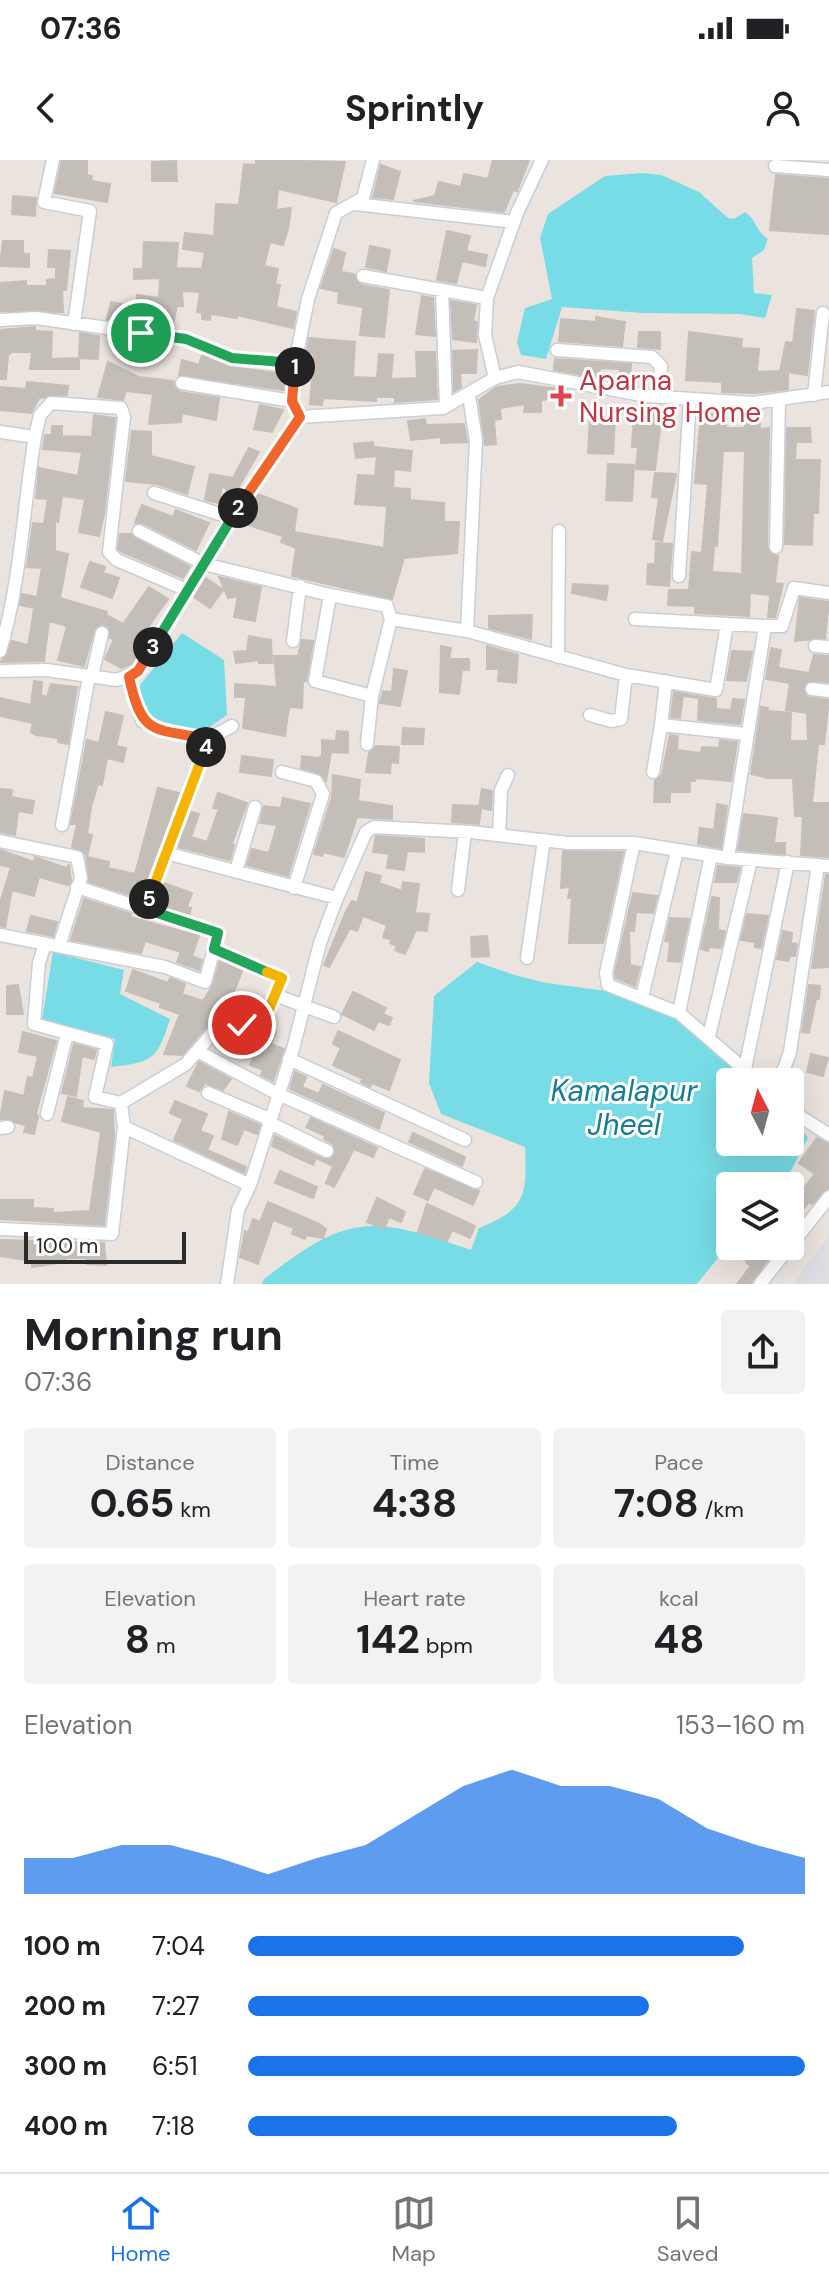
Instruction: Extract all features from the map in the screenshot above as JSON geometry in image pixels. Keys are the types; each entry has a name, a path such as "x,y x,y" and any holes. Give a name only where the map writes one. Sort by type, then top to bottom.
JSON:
{"street":[{"path":"53,160 44,202 90,211 74,324"},
{"path":"300,417 292,401 295,363 308,299 336,213 363,198 373,160"},
{"path":"495,378 485,335 487,298 514,222 542,160"},
{"path":"775,166 829,170"},
{"path":"355,204 514,222"},
{"path":"363,276 487,298"},
{"path":"442,290 446,406"},
{"path":"814,395 823,313"},
{"path":"0,320 36,318 186,339 232,358 295,363"},
{"path":"557,350 652,357 661,366 658,397"},
{"path":"300,417 446,406 469,396 495,378 518,372 658,397 753,403 829,392"},
{"path":"182,383 292,401"},
{"path":"467,631 476,440 469,396"},
{"path":"679,576 690,399"},
{"path":"776,547 779,401"},
{"path":"0,651 15,601 22,516 35,437 40,415 51,403 121,408 124,417 109,552 117,560 187,590"},
{"path":"0,671 47,670 129,677 138,671 232,518 300,417"},
{"path":"0,432 35,437"},
{"path":"154,493 232,518"},
{"path":"139,531 204,564 387,606 391,619 372,696 367,744"},
{"path":"558,657 559,531"},
{"path":"293,641 300,586"},
{"path":"635,619 782,626 794,588 829,593"},
{"path":"330,595 315,681 372,696"},
{"path":"391,619 467,631 626,675 716,690 727,624"},
{"path":"728,858 765,626"},
{"path":"62,825 102,633"},
{"path":"815,646 829,647"},
{"path":"590,715 611,721 621,719 626,675"},
{"path":"129,677 142,721 165,730 208,739 232,726"},
{"path":"653,772 666,681"},
{"path":"812,689 829,691"},
{"path":"661,725 746,734"},
{"path":"145,909 208,739"},
{"path":"282,772 316,781 323,794 294,888"},
{"path":"499,835 501,790 508,775"},
{"path":"236,871 255,807"},
{"path":"227,1284 234,1227 289,1059 320,943 337,898 370,829 634,843 728,858 824,866 790,1052 784,1068"},
{"path":"458,890 465,832"},
{"path":"527,958 544,840"},
{"path":"0,841 77,857 81,878 52,945 39,963 34,1024 107,1044 95,1097 121,1103 149,1089 199,1052 222,1022 242,1025 264,1021 282,978 214,949"},
{"path":"634,843 606,979 613,988 679,1013 744,1068"},
{"path":"642,997 677,851"},
{"path":"166,853 337,898"},
{"path":"679,1013 711,855"},
{"path":"709,1036 751,860"},
{"path":"745,1068 788,862"},
{"path":"0,935 165,967 205,982 218,933 77,887"},
{"path":"275,995 334,1017"},
{"path":"47,1114 67,1034"},
{"path":"199,1052 276,1093 476,1182"},
{"path":"289,1059 465,1140"},
{"path":"208,1093 327,1151"},
{"path":"0,1229 112,1234 124,1127 121,1103"},
{"path":"804,1119 829,1135"},
{"path":"124,1127 250,1185"},
{"path":"760,1284 829,1197"}],"shaded area":[{"path":"829,1235 829,1284 793,1284"}],"water":[{"path":"661,175 699,192 728,218 734,219 745,212 752,219 768,239 764,250 752,258 754,293 772,295 765,318 740,314 643,313 562,307 546,359 521,355 517,342 525,308 552,299 540,238 548,214 605,176"},
{"path":"182,633 224,660 227,715 201,733 141,716 140,685"},
{"path":"53,952 124,970 120,994 170,1019 157,1051 145,1060 111,1067 115,1039 42,1020"},
{"name":"Kamalapur Jheel","path":"477,962 544,982 639,997 672,1007 698,1020 748,1068 716,1068 716,1156 799,1156 790,1172 716,1172 716,1260 697,1284 262,1284 264,1279 293,1257 318,1242 362,1227 384,1226 408,1230 471,1250 479,1228 506,1214 520,1199 524,1189 525,1147 441,1114 429,1083 434,996"}],"building":[{"path":"62,160 87,160 87,175 92,176 91,181 110,184 107,202 55,193"},
{"path":"256,160 345,162 336,202 278,189 276,210 291,208 288,229 283,245 270,242 264,266 278,269 275,284 280,285 276,307 296,312 293,328 237,315 237,318 211,314 210,320 202,319 202,313 197,312 200,292 182,291 183,306 177,306 172,328 154,325 155,321 107,319 111,302 136,307 137,295 159,298 160,278 134,279 134,269 143,269 144,242 178,243 176,268 202,269 205,252 183,249 185,233 214,236 216,204 239,205 244,164 256,165"},
{"path":"493,160 529,160 517,191 513,190 504,212 413,201 435,196 439,182 461,187 464,174 488,179"},
{"path":"176,161 177,181 152,181 152,162"},
{"path":"381,165 400,172 393,199 373,197"},
{"path":"776,175 829,179 829,234 770,230"},
{"path":"13,196 36,198 35,216 12,214"},
{"path":"447,231 470,236 466,251 487,255 485,266 462,261 456,283 437,280"},
{"path":"3,241 23,241 23,254 29,254 29,267 0,266"},
{"path":"370,246 390,250 386,271 366,267"},
{"path":"334,249 345,253 341,272 354,274 361,285 389,290 384,337 360,335 363,307 338,303 339,292 321,288"},
{"path":"49,250 70,251 66,290 62,290 63,312 0,311 0,283 26,281 26,286 47,286 47,280 56,279 56,267 48,267"},
{"path":"422,296 433,298 435,336 416,334"},
{"path":"451,301 476,305 473,321 477,322 476,342 453,339"},
{"path":"797,309 814,311 807,375 788,372 788,389 756,393 722,392 722,382 686,380 689,332 742,339 741,348 759,349 757,372 780,371 786,342 793,343"},
{"path":"596,317 625,322 622,346 559,341 561,319 596,322"},
{"path":"35,327 35,331 52,332 51,359 79,358 79,369 30,369 32,352 12,352 8,355 6,379 0,379 0,330"},
{"path":"639,332 660,332 660,349 638,347"},
{"path":"80,333 99,336 98,359 79,358"},
{"path":"309,338 355,342 353,377 377,378 379,354 393,355 391,379 417,378 416,352 435,352 437,399 395,402 395,397 376,397 376,401 323,398 322,405 310,404 314,355 307,350"},
{"path":"477,350 476,373 460,373 461,387 454,391 453,351"},
{"path":"202,355 231,367 285,374 284,390 179,375 182,360 199,365"},
{"path":"555,359 631,364 630,377 620,376 620,369 600,368 599,378 554,370"},
{"path":"108,362 138,377 173,381 180,392 219,398 216,420 182,413 181,422 149,424 153,394 126,391 123,400 98,397"},
{"path":"27,382 68,386 67,395 39,398 31,413 0,410 0,387 26,389"},
{"path":"520,384 567,390 567,398 541,400 541,412 524,412 525,404 500,408 501,419 494,420 496,444 485,445 479,400 497,387"},
{"path":"260,405 283,410 272,432 254,429"},
{"path":"634,412 662,413 655,470 636,469 638,447 632,447"},
{"path":"701,413 727,413 726,428 745,428 745,413 759,413 760,429 769,428 767,547 771,554 778,556 775,583 783,584 775,617 768,617 770,595 750,593 749,616 695,613 695,606 668,605 669,590 689,590 692,552 702,553 708,484 695,483","holes":["723,451 745,451 742,574 712,572 714,546 717,546"]},
{"path":"94,415 115,418 104,514 99,536 79,532 85,499 62,496 58,522 55,521 55,551 68,554 60,598 107,612 106,615 123,624 149,587 168,599 143,634 147,637 132,664 121,668 105,659 114,639 110,638 109,627 103,624 94,630 84,666 58,660 67,626 49,621 44,661 1,662 12,641 28,645 34,608 20,605 22,594 37,597 42,568 27,567 33,523 44,524 48,499 36,498 39,468 78,476 82,452 43,449 45,435 52,435 52,426 62,426 62,436 92,437"},
{"path":"590,416 615,417 613,454 588,453"},
{"path":"425,419 426,425 464,424 467,442 441,443 441,437 411,440 408,421"},
{"path":"787,428 810,428 811,442 796,442 795,460 820,460 818,513 813,513 812,545 785,544"},
{"path":"132,431 151,432 151,456 194,467 187,494 157,484 126,481"},
{"path":"373,442 374,447 412,451 410,471 394,469 393,488 410,489 410,500 444,503 444,522 459,522 457,553 404,558 392,599 292,576 296,548 281,542 283,536 245,524 258,494 297,509 294,532 384,548 387,506 355,504 358,475 375,476 377,456 356,458 354,444"},
{"path":"249,448 259,452 234,495 222,486 219,503 205,500 210,474 233,478"},
{"path":"608,464 634,465 632,501 606,500"},
{"path":"655,473 676,474 662,541 653,539 659,498 652,497"},
{"path":"142,505 173,517 176,510 209,523 196,550 143,523 135,523"},
{"path":"120,534 131,534 190,567 183,578 122,552 118,549"},
{"path":"656,543 672,544 669,586 647,584 648,564 655,564"},
{"path":"90,562 105,567 103,573 119,578 112,598 81,587"},
{"path":"219,577 261,587 255,621 234,617 238,596 228,598"},
{"path":"206,578 223,590 210,608 194,597"},
{"path":"573,584 608,586 606,600 572,593"},
{"path":"800,598 829,602 825,638 795,641"},
{"path":"532,615 531,639 489,628 489,616"},
{"path":"249,636 271,640 272,663 259,663 259,660 236,663 234,652 247,651"},
{"path":"302,640 313,641 306,681 303,681 302,708 289,707 285,736 243,728 246,697 235,697 235,684 277,687 274,656 298,656"},
{"path":"441,646 451,648 449,659 469,659 469,670 462,670 459,694 440,692"},
{"path":"487,646 518,655 516,683 498,681 499,669 487,669"},
{"path":"771,648 781,650 778,668 809,673 814,655 829,656 829,682 809,681 803,689 807,697 829,700 824,744 818,744 812,803 829,803 829,857 801,855 803,816 795,816 793,778 751,774 761,707 768,708 767,711 791,713 790,741 808,741 807,713 786,710 790,683 766,679"},
{"path":"732,651 752,652 746,681 727,680"},
{"path":"394,669 407,671 400,706 380,703 383,691 392,692"},
{"path":"34,681 42,682 41,695 47,697 51,684 77,687 68,744 58,742 58,738 31,732 33,723 0,716 0,698 31,705"},
{"path":"674,692 716,699 716,709 731,710 733,699 744,700 740,724 698,720 699,698 683,696 680,718 671,717"},
{"path":"106,712 123,716 116,746 126,748 123,762 107,758 102,785 98,784 91,807 87,834 92,835 87,857 109,862 108,868 135,874 158,788 179,793 140,898 89,882 86,854 72,847 77,824 71,824 87,740 99,743"},
{"path":"403,728 424,729 423,744 402,744"},
{"path":"337,731 348,732 348,753 331,752 326,781 321,774 301,768 302,756 318,758 322,755 322,740 336,741"},
{"path":"670,735 678,736 677,750 701,753 702,747 719,748 720,740 737,742 731,781 696,778 690,781 690,792 670,792 670,802 654,802 655,781 662,774"},
{"path":"376,746 399,747 398,763 391,762 390,773 366,772 369,753"},
{"path":"242,756 273,760 271,776 240,772"},
{"path":"333,775 360,780 358,801 392,806 392,819 357,817 344,857 323,852 322,856 314,854 332,797"},
{"path":"0,789 12,790 11,797 34,801 32,813 18,811 15,835 0,832"},
{"path":"482,789 492,791 491,810 481,808 479,824 452,822 453,805 479,806"},
{"path":"218,793 247,803 232,843 230,860 178,847 191,812 199,814 191,837 207,842 219,809 213,808"},
{"path":"283,798 310,804 288,876 247,865 252,849 269,853 277,825 260,823 264,806 281,808"},
{"path":"717,804 727,806 721,848 698,844 700,828 714,830"},
{"path":"744,814 777,818 774,843 785,843 785,854 738,850"},
{"path":"376,836 424,839 424,852 407,851 404,870 387,868 389,854 373,852"},
{"path":"0,850 34,862 35,857 66,868 69,865 71,881 68,885 39,877 34,896 12,890 5,927 0,926 0,903 11,867 0,865"},
{"path":"563,851 623,852 603,943 569,943 572,898 568,898 570,887 561,888"},
{"path":"718,866 740,868 736,882 715,882"},
{"path":"366,872 381,876 379,883 402,891 403,882 419,884 415,913 429,914 427,931 416,930 405,954 395,950 397,946 390,943 392,940 383,937 387,925 363,916 357,931 350,928 329,967 324,965 347,909 352,901 357,903"},
{"path":"826,875 829,875 828,967 812,968"},
{"path":"164,883 192,893 187,907 191,908 190,914 157,904"},
{"path":"633,893 657,896 653,913 636,912 634,931 629,930 630,965 640,967 635,986 616,978 615,973"},
{"path":"712,897 719,898 718,930 725,931 721,948 709,947 708,951 701,949"},
{"path":"84,899 131,914 130,917 199,936 192,956 202,960 199,970 177,962 181,952 145,941 141,953 71,940"},
{"path":"747,914 768,916 761,948 755,947 755,942 741,940"},
{"path":"31,916 57,922 53,936 27,931"},
{"path":"670,918 689,919 680,962 668,961 670,942 665,941"},
{"path":"783,931 792,933 791,943 797,944 795,956 790,956 788,961 777,959"},
{"path":"487,936 489,956 472,957 471,937"},
{"path":"220,961 242,971 227,1010 217,1004 208,1025 182,1055 164,1054 180,1014 160,1007 161,1003 126,991 133,970 168,983 170,978 185,984 182,994 203,1001 213,985"},
{"path":"18,985 23,1014 7,1014 7,986"},
{"path":"809,985 820,986 809,1033 802,1032"},
{"path":"353,992 386,1008 383,1014 392,1018 389,1025 378,1021 374,1030 342,1014"},
{"path":"269,1029 276,1032 271,1044 284,1049 273,1081 261,1075 263,1070 250,1065 257,1049 234,1041 237,1033 251,1035"},
{"path":"338,1031 400,1060 389,1090 372,1083 370,1087 361,1082 363,1079 333,1065 341,1048 333,1044"},
{"path":"23,1032 56,1041 36,1113 34,1134 24,1132 26,1125 0,1119 5,1091 24,1096 28,1077 33,1078 38,1056 19,1052"},
{"path":"74,1044 96,1050 94,1059 82,1056 76,1096 62,1093"},
{"path":"811,1054 828,1058 823,1076 807,1072"},
{"path":"199,1062 231,1079 223,1090 205,1083 199,1091 187,1086"},
{"path":"295,1072 306,1077 302,1087 319,1094 323,1085 384,1113 379,1129 290,1089"},
{"path":"68,1097 83,1101 82,1108 113,1110 114,1137 104,1225 1,1219 1,1200 33,1200 33,1208 53,1209 53,1213 90,1211 101,1132 62,1121"},
{"path":"175,1101 207,1114 200,1131 213,1136 207,1150 246,1167 244,1173 174,1140 183,1119 170,1113"},
{"path":"229,1112 260,1125 257,1134 244,1129 237,1145 222,1139"},
{"path":"311,1118 377,1148 373,1157 354,1149 334,1187 326,1183 333,1166 316,1158 313,1165 272,1146 275,1136 323,1159 333,1158 334,1145 324,1139 325,1136 306,1127"},
{"path":"413,1133 465,1157 462,1166 409,1142"},
{"path":"817,1138 829,1144 829,1188 804,1208 804,1188 815,1174 799,1163"},
{"path":"425,1169 479,1191 473,1205 434,1187 428,1200 414,1194"},
{"path":"280,1171 317,1187 313,1198 275,1183"},
{"path":"377,1198 405,1212 401,1222 389,1217 384,1229 367,1222"},
{"path":"268,1202 319,1224 326,1229 323,1238 306,1235 305,1239 292,1234 294,1228 273,1220 258,1264 240,1257 245,1231 248,1233 253,1219 260,1222"},
{"path":"427,1204 475,1226 470,1238 452,1230 447,1241 418,1232"},
{"path":"0,1240 104,1243 106,1265 87,1264 87,1258 66,1258 65,1262 32,1267 32,1261 0,1256"},
{"path":"768,1260 750,1284 737,1284 751,1266 746,1262"}],"place":[{"name":"Aparna Nursing Home","path":"561,396"}],"route":[{"path":"141,333 186,339 232,358 295,363 292,401 300,417 295,420 241,504 138,671 129,677 142,721 165,730 208,739 145,909 218,933 214,949 282,978 264,1021 242,1025"}]}
